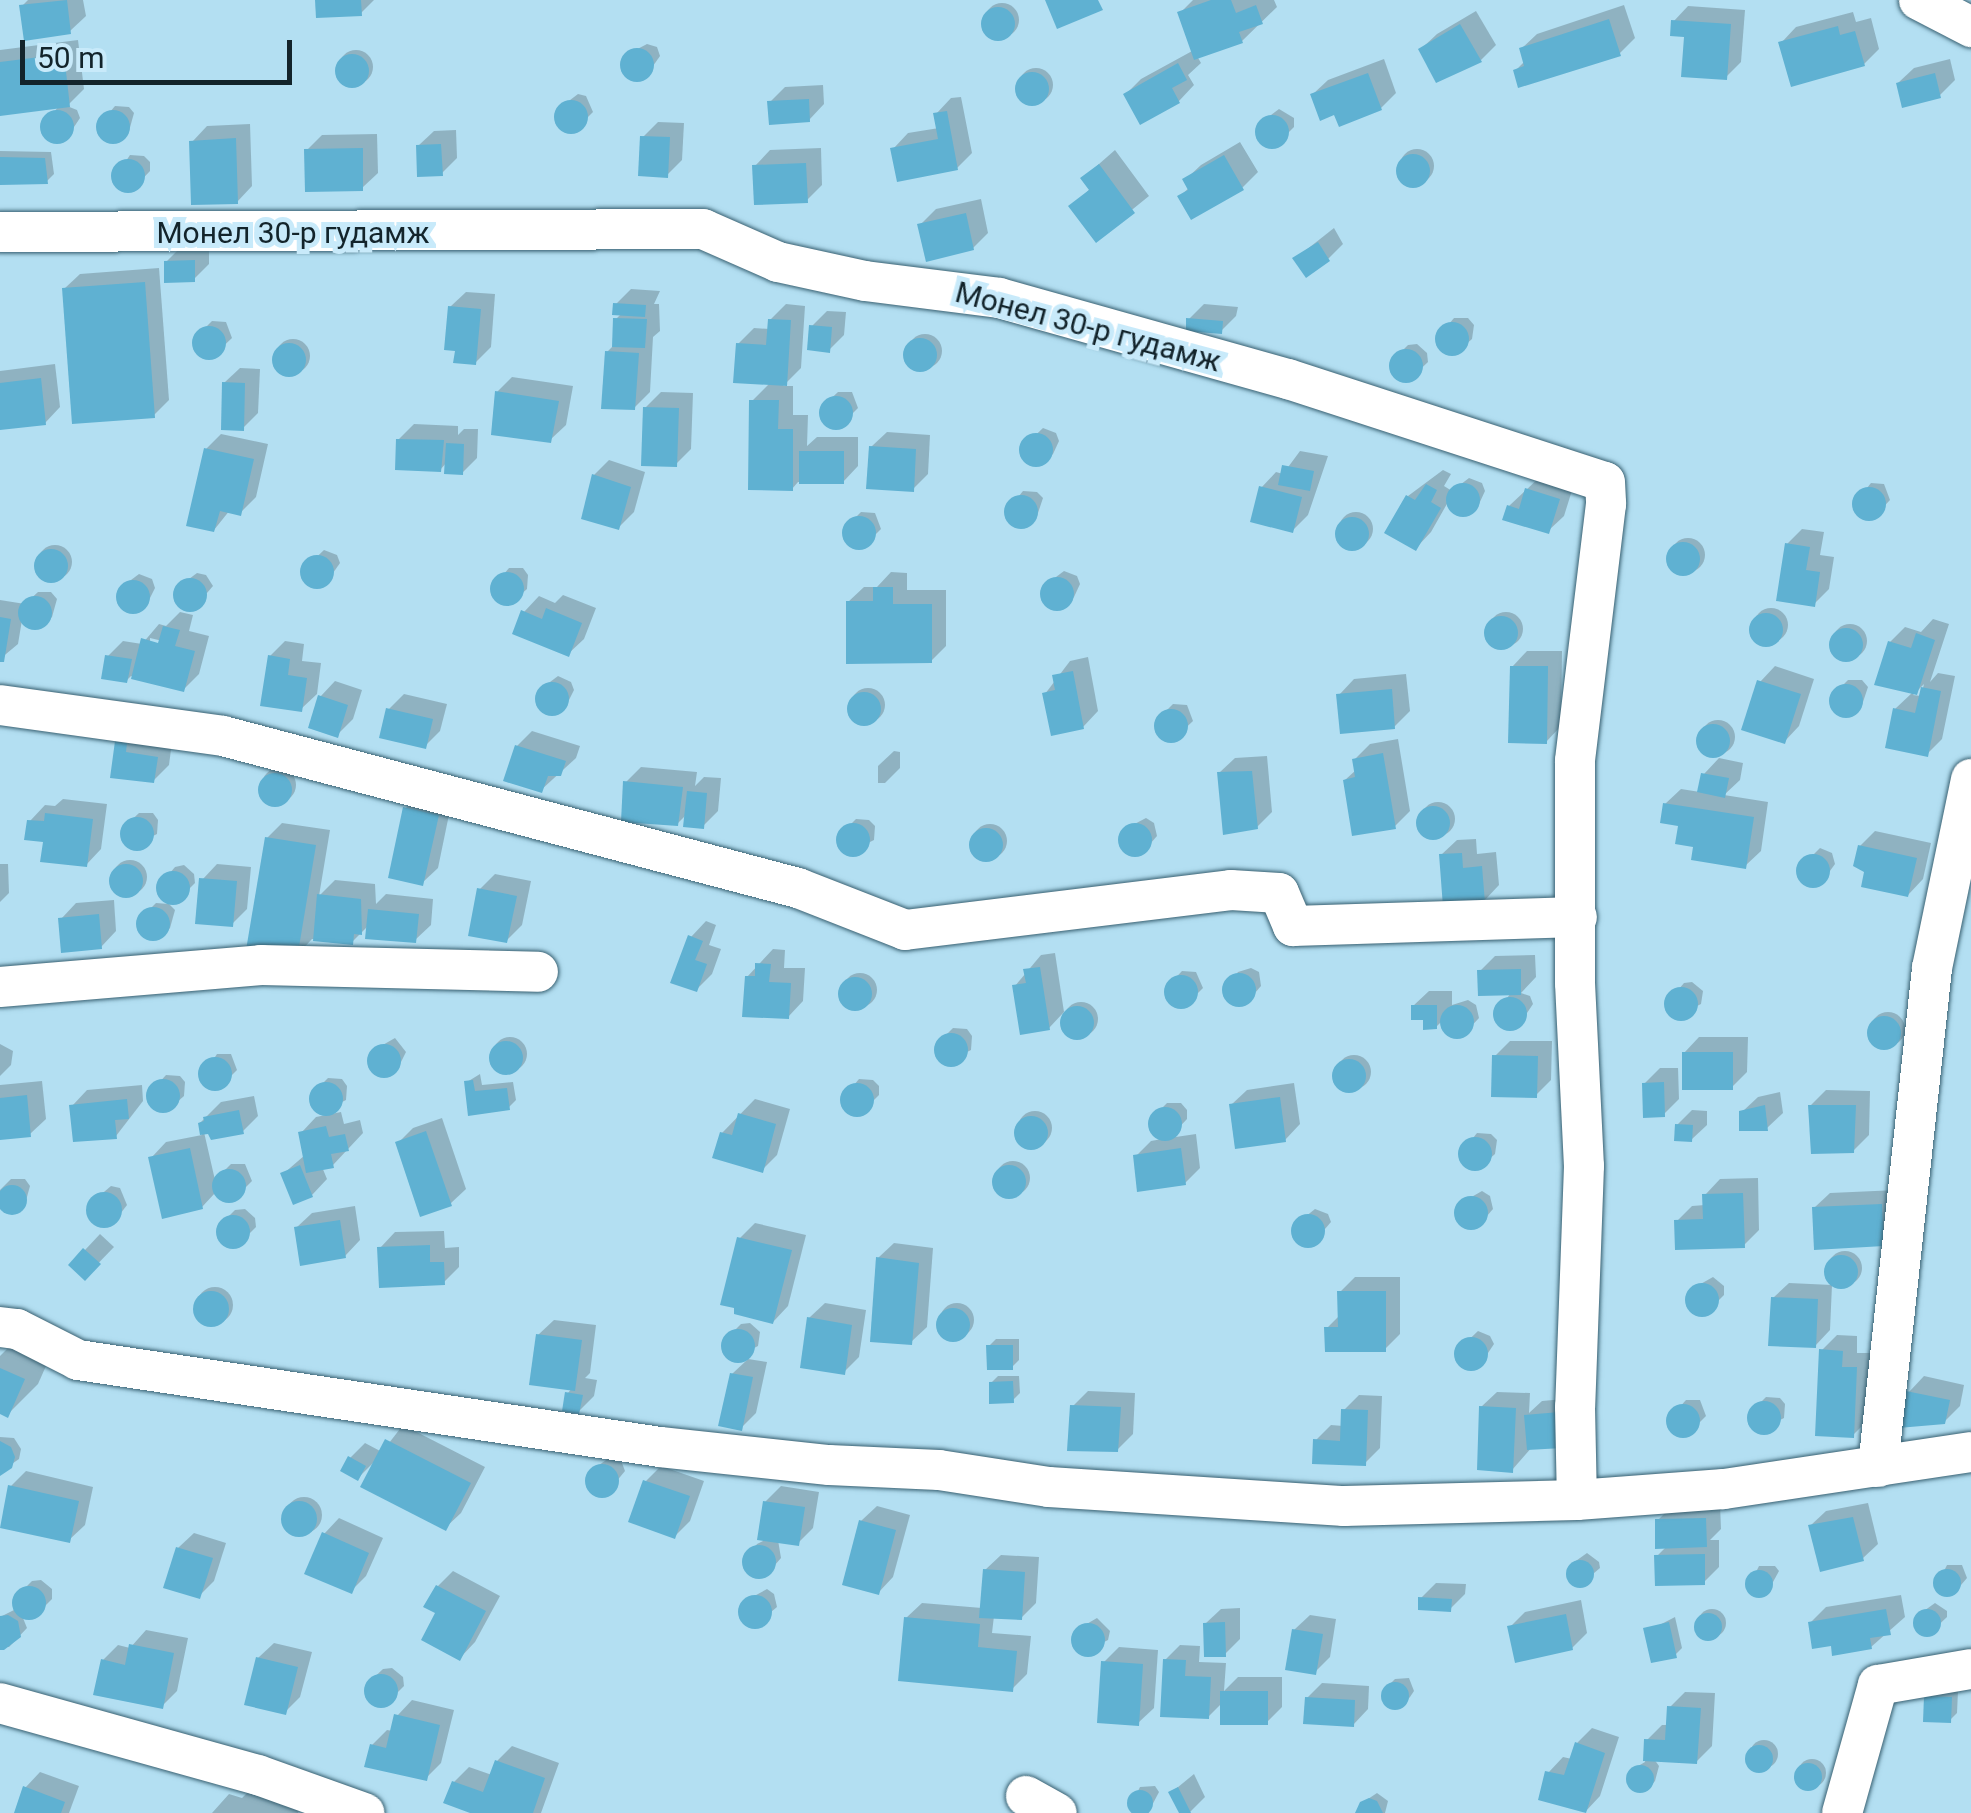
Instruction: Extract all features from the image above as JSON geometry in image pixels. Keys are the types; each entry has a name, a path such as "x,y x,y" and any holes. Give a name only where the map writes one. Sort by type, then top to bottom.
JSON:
{"street":[{"path":"1919,0 1971,27"},
{"name":"Монел 30-р гудамж","path":"0,232 703,230 778,262 864,281 998,298 1288,379 1604,482 1606,504 1575,761 1575,983 1584,1166 1575,1407 1577,1500"},
{"path":"0,705 223,736 780,883 905,930 1232,890 1279,893 1294,926 1577,917"},
{"path":"1878,1467 1932,968 1971,779"},
{"path":"0,987 262,965 538,972"},
{"path":"0,1327 17,1329 78,1360 660,1447 829,1465 939,1470 1049,1487 1344,1506 1577,1500 1724,1489 1971,1452"},
{"path":"1842,1813 1878,1686 1971,1669"},
{"path":"0,1703 258,1775 364,1813"}],"building":[{"path":"67,0 71,34 24,41 19,5"},
{"path":"315,0 361,0 362,16 316,18"},
{"path":"1045,0 1098,0 1103,10 1057,29"},
{"path":"1211,0 1231,0 1236,13 1256,5 1263,24 1239,32 1243,43 1194,60 1177,12"},
{"path":"998,7 1010,12 1015,24 1010,36 998,41 986,36 981,24 986,12"},
{"path":"1609,19 1621,56 1518,88 1513,70 1524,66 1519,48"},
{"path":"1671,20 1731,24 1727,80 1681,77 1684,37 1670,36"},
{"path":"1460,24 1482,62 1436,83 1418,49"},
{"path":"1838,26 1840,35 1855,31 1865,66 1791,87 1778,42"},
{"path":"637,48 649,53 654,65 649,77 637,82 625,77 620,65 625,53"},
{"path":"64,54 70,107 0,116 0,62"},
{"path":"352,54 364,59 369,71 364,83 352,88 340,83 335,71 340,59"},
{"path":"1178,63 1187,80 1172,88 1180,103 1140,125 1123,94"},
{"path":"1032,72 1044,77 1049,89 1044,101 1032,106 1020,101 1015,89 1020,77"},
{"path":"1368,73 1382,110 1339,127 1334,115 1320,121 1310,94"},
{"path":"1935,73 1941,98 1902,108 1896,83"},
{"path":"809,99 810,122 769,125 767,101"},
{"path":"571,100 583,105 588,117 583,129 571,134 559,129 554,117 559,105"},
{"path":"57,110 69,115 74,127 69,139 57,144 45,139 40,127 45,115"},
{"path":"113,110 125,115 130,127 125,139 113,144 101,139 96,127 101,115"},
{"path":"947,111 958,170 897,182 890,148 938,139 933,113"},
{"path":"1272,115 1284,120 1289,132 1284,144 1272,149 1260,144 1255,132 1260,120"},
{"path":"640,136 670,137 668,178 638,176"},
{"path":"236,138 238,204 191,205 189,141"},
{"path":"441,144 443,176 417,177 416,145"},
{"path":"363,148 363,191 305,192 304,149"},
{"path":"1413,154 1425,159 1430,171 1425,183 1413,188 1401,183 1396,171 1401,159"},
{"path":"1224,155 1244,190 1191,220 1177,196 1188,190 1182,179"},
{"path":"0,157 45,158 48,184 0,185"},
{"path":"128,159 140,164 145,176 140,188 128,193 116,188 111,176 116,164"},
{"path":"806,163 808,203 754,205 752,165"},
{"path":"1099,164 1135,213 1096,243 1068,206 1089,190 1080,178"},
{"path":"966,213 974,250 926,262 917,224"},
{"path":"1318,242 1330,261 1306,278 1292,258"},
{"path":"195,260 195,282 164,283 164,261"},
{"path":"145,282 155,418 72,424 62,288"},
{"path":"613,303 646,305 645,317 612,315"},
{"path":"448,306 481,309 476,365 453,363 455,351 444,350"},
{"path":"613,318 647,319 645,348 612,347"},
{"path":"1186,318 1223,321 1222,334 1186,331"},
{"path":"768,319 791,320 787,386 733,383 736,343 766,345"},
{"path":"1452,322 1464,327 1469,339 1464,351 1452,356 1440,351 1435,339 1440,327"},
{"path":"809,325 832,327 830,353 807,350"},
{"path":"209,326 221,331 226,343 221,355 209,360 197,355 192,343 197,331"},
{"path":"920,338 932,343 937,355 932,367 920,372 908,367 903,355 908,343"},
{"path":"289,343 301,348 306,360 301,372 289,377 277,372 272,360 277,348"},
{"path":"1406,349 1418,354 1423,366 1418,378 1406,383 1394,378 1389,366 1394,354"},
{"path":"605,351 639,353 635,410 601,409"},
{"path":"41,378 46,425 0,430 0,383"},
{"path":"222,382 245,383 244,431 221,430"},
{"path":"495,391 559,401 551,443 491,435"},
{"path":"836,396 848,401 853,413 848,425 836,430 824,425 819,413 824,401"},
{"path":"749,400 779,400 778,429 793,429 793,491 748,490"},
{"path":"643,407 679,408 677,467 641,466"},
{"path":"1036,433 1048,438 1053,450 1048,462 1036,467 1024,462 1019,450 1024,438"},
{"path":"396,439 444,440 441,472 395,470"},
{"path":"446,443 464,444 463,475 444,474"},
{"path":"869,446 916,449 914,492 866,489"},
{"path":"204,448 254,459 241,516 220,511 214,532 186,526"},
{"path":"799,451 844,451 844,484 799,484"},
{"path":"1282,465 1314,471 1310,491 1278,485"},
{"path":"592,474 631,487 619,530 581,519"},
{"path":"1463,483 1475,488 1480,500 1475,512 1463,517 1451,512 1446,500 1451,488"},
{"path":"1426,484 1437,490 1431,502 1441,508 1416,551 1384,533 1406,495 1415,500"},
{"path":"1259,486 1302,497 1293,533 1250,522"},
{"path":"1869,487 1881,492 1886,504 1881,516 1869,521 1857,516 1852,504 1857,492"},
{"path":"1525,488 1560,499 1549,534 1502,520 1507,505 1519,509"},
{"path":"1021,495 1033,500 1038,512 1033,524 1021,529 1009,524 1004,512 1009,500"},
{"path":"859,516 871,521 876,533 871,545 859,550 847,545 842,533 847,521"},
{"path":"1352,517 1364,522 1369,534 1364,546 1352,551 1340,546 1335,534 1340,522"},
{"path":"1683,542 1695,547 1700,559 1695,571 1683,576 1671,571 1666,559 1671,547"},
{"path":"1785,543 1810,547 1806,570 1820,572 1815,607 1776,601"},
{"path":"51,549 63,554 68,566 63,578 51,583 39,578 34,566 39,554"},
{"path":"317,555 329,560 334,572 329,584 317,589 305,584 300,572 305,560"},
{"path":"507,572 519,577 524,589 519,601 507,606 495,601 490,589 495,577"},
{"path":"1057,577 1069,582 1074,594 1069,606 1057,611 1045,606 1040,594 1045,582"},
{"path":"190,578 202,583 207,595 202,607 190,612 178,607 173,595 178,583"},
{"path":"133,580 145,585 150,597 145,609 133,614 121,609 116,597 121,585"},
{"path":"873,587 893,587 893,604 932,604 932,663 846,664 846,601 873,601"},
{"path":"35,596 47,601 52,613 47,625 35,630 23,625 18,613 23,601"},
{"path":"546,608 582,623 569,657 512,634 521,610 542,619"},
{"path":"1766,613 1778,618 1783,630 1778,642 1766,647 1754,642 1749,630 1754,618"},
{"path":"1501,616 1513,621 1518,633 1513,645 1501,650 1489,645 1484,633 1489,621"},
{"path":"0,617 11,619 4,662 0,662"},
{"path":"163,626 180,630 175,646 195,651 184,692 131,679 141,638 158,643"},
{"path":"1846,628 1858,633 1863,645 1858,657 1846,662 1834,657 1829,645 1834,633"},
{"path":"1916,633 1935,640 1917,695 1874,685 1888,641 1911,648"},
{"path":"105,655 132,659 127,683 101,679"},
{"path":"268,655 290,659 288,675 307,678 302,712 260,706"},
{"path":"1510,666 1548,666 1547,744 1508,743"},
{"path":"1073,671 1084,729 1051,736 1042,693 1055,690 1052,675"},
{"path":"1757,680 1801,694 1785,744 1741,730"},
{"path":"552,682 564,687 569,699 564,711 552,716 540,711 535,699 540,687"},
{"path":"1846,684 1858,689 1863,701 1858,713 1846,718 1834,713 1829,701 1834,689"},
{"path":"1921,687 1941,691 1928,757 1885,748 1893,708 1915,713"},
{"path":"1392,689 1395,729 1340,734 1336,694"},
{"path":"864,692 876,697 881,709 876,721 864,726 852,721 847,709 852,697"},
{"path":"318,695 348,705 338,738 308,728"},
{"path":"386,708 433,719 426,749 379,738"},
{"path":"1171,709 1183,714 1188,726 1183,738 1171,743 1159,738 1154,726 1159,714"},
{"path":"1713,724 1725,729 1730,741 1725,753 1713,758 1701,753 1696,741 1701,729"},
{"path":"115,741 127,743 126,752 158,757 154,783 110,778"},
{"path":"515,745 566,761 561,776 548,776 542,793 503,781"},
{"path":"1383,753 1396,829 1352,836 1343,780 1355,777 1352,759"},
{"path":"1252,771 1258,829 1223,835 1217,772"},
{"path":"275,773 287,778 292,790 287,802 275,807 263,802 258,790 263,778"},
{"path":"1701,773 1729,778 1725,798 1697,792"},
{"path":"623,781 683,787 678,826 621,822"},
{"path":"687,791 707,793 704,829 683,827"},
{"path":"1663,803 1754,817 1746,869 1691,860 1693,847 1675,844 1678,826 1660,823"},
{"path":"1433,806 1445,811 1450,823 1445,835 1433,840 1421,835 1416,823 1421,811"},
{"path":"403,807 439,815 423,886 388,878"},
{"path":"45,813 93,819 87,867 40,862 43,842 24,840 27,820 44,821"},
{"path":"137,817 149,822 154,834 149,846 137,851 125,846 120,834 125,822"},
{"path":"853,823 865,828 870,840 865,852 853,857 841,852 836,840 841,828"},
{"path":"1135,823 1147,828 1152,840 1147,852 1135,857 1123,852 1118,840 1123,828"},
{"path":"986,828 998,833 1003,845 998,857 986,862 974,857 969,845 974,833"},
{"path":"265,837 316,845 297,959 246,950"},
{"path":"1858,845 1917,858 1908,897 1861,887 1864,872 1853,866"},
{"path":"1462,853 1463,868 1482,866 1485,903 1443,907 1439,854"},
{"path":"1813,854 1825,859 1830,871 1825,883 1813,888 1801,883 1796,871 1801,859"},
{"path":"126,864 138,869 143,881 138,893 126,898 114,893 109,881 114,869"},
{"path":"173,871 185,876 190,888 185,900 173,905 161,900 156,888 161,876"},
{"path":"199,878 237,881 233,927 195,924"},
{"path":"477,888 517,896 507,943 468,936"},
{"path":"317,894 361,899 362,935 354,934 353,945 313,941"},
{"path":"153,907 165,912 170,924 165,936 153,941 141,936 136,924 141,912"},
{"path":"368,909 419,914 416,943 365,939"},
{"path":"99,914 102,949 61,953 58,918"},
{"path":"688,935 703,941 695,960 707,964 697,992 670,983"},
{"path":"755,963 771,964 769,982 791,983 789,1019 742,1017 745,976 755,976"},
{"path":"1040,967 1050,1030 1020,1035 1012,985 1026,983 1023,969"},
{"path":"1521,969 1521,995 1478,996 1477,970"},
{"path":"1239,973 1251,978 1256,990 1251,1002 1239,1007 1227,1002 1222,990 1227,978"},
{"path":"1181,975 1193,980 1198,992 1193,1004 1181,1009 1169,1004 1164,992 1169,980"},
{"path":"855,977 867,982 872,994 867,1006 855,1011 843,1006 838,994 843,982"},
{"path":"1681,987 1693,992 1698,1004 1693,1016 1681,1021 1669,1016 1664,1004 1669,992"},
{"path":"1510,997 1522,1002 1527,1014 1522,1026 1510,1031 1498,1026 1493,1014 1498,1002"},
{"path":"1411,1005 1437,1005 1437,1029 1423,1030 1423,1020 1411,1020"},
{"path":"1457,1005 1469,1010 1474,1022 1469,1034 1457,1039 1445,1034 1440,1022 1445,1010"},
{"path":"1077,1006 1089,1011 1094,1023 1089,1035 1077,1040 1065,1035 1060,1023 1065,1011"},
{"path":"1884,1016 1896,1021 1901,1033 1896,1045 1884,1050 1872,1045 1867,1033 1872,1021"},
{"path":"951,1033 963,1038 968,1050 963,1062 951,1067 939,1062 934,1050 939,1038"},
{"path":"506,1041 518,1046 523,1058 518,1070 506,1075 494,1070 489,1058 494,1046"},
{"path":"384,1044 396,1049 401,1061 396,1073 384,1078 372,1073 367,1061 372,1049"},
{"path":"1682,1052 1733,1052 1733,1090 1682,1090"},
{"path":"1492,1055 1538,1056 1537,1098 1491,1097"},
{"path":"215,1057 227,1062 232,1074 227,1086 215,1091 203,1086 198,1074 203,1062"},
{"path":"1349,1059 1361,1064 1366,1076 1361,1088 1349,1093 1337,1088 1332,1076 1337,1064"},
{"path":"163,1079 175,1084 180,1096 175,1108 163,1113 151,1108 146,1096 151,1084"},
{"path":"473,1080 475,1091 507,1088 510,1110 468,1116 464,1081"},
{"path":"326,1082 338,1087 343,1099 338,1111 326,1116 314,1111 309,1099 314,1087"},
{"path":"1664,1082 1665,1117 1643,1118 1642,1083"},
{"path":"857,1083 869,1088 874,1100 869,1112 857,1117 845,1112 840,1100 845,1088"},
{"path":"27,1095 31,1137 0,1140 0,1098"},
{"path":"1280,1097 1286,1142 1235,1149 1229,1104"},
{"path":"127,1099 129,1119 115,1120 117,1139 73,1142 69,1105"},
{"path":"1765,1105 1768,1131 1739,1131 1739,1111"},
{"path":"1808,1105 1856,1105 1854,1153 1811,1154"},
{"path":"1165,1107 1177,1112 1182,1124 1177,1136 1165,1141 1153,1136 1148,1124 1153,1112"},
{"path":"239,1110 244,1134 211,1140 208,1134 200,1135 198,1123 204,1121 203,1117"},
{"path":"738,1113 776,1124 763,1173 712,1158 720,1132 732,1135"},
{"path":"1031,1116 1043,1121 1048,1133 1043,1145 1031,1150 1019,1145 1014,1133 1019,1121"},
{"path":"1675,1124 1693,1125 1692,1142 1674,1141"},
{"path":"326,1126 329,1137 345,1134 349,1151 331,1154 334,1168 306,1173 298,1132"},
{"path":"426,1131 452,1206 420,1217 395,1142"},
{"path":"1475,1137 1487,1142 1492,1154 1487,1166 1475,1171 1463,1166 1458,1154 1463,1142"},
{"path":"190,1148 203,1209 162,1219 148,1157"},
{"path":"1181,1148 1186,1185 1137,1192 1133,1155"},
{"path":"300,1165 313,1197 293,1205 280,1173"},
{"path":"1009,1165 1021,1170 1026,1182 1021,1194 1009,1199 997,1194 992,1182 997,1170"},
{"path":"229,1169 241,1174 246,1186 241,1198 229,1203 217,1198 212,1186 217,1174"},
{"path":"12,1185 23,1189 27,1200 23,1211 12,1215 1,1211 -3,1200 1,1189"},
{"path":"104,1192 116,1198 122,1210 116,1222 104,1228 92,1222 86,1210 92,1198"},
{"path":"1743,1193 1745,1248 1675,1250 1674,1220 1703,1219 1702,1194"},
{"path":"1471,1196 1483,1201 1488,1213 1483,1225 1471,1230 1459,1225 1454,1213 1459,1201"},
{"path":"1882,1204 1884,1246 1814,1250 1812,1207"},
{"path":"1308,1214 1320,1219 1325,1231 1320,1243 1308,1248 1296,1243 1291,1231 1296,1219"},
{"path":"233,1215 245,1220 250,1232 245,1244 233,1249 221,1244 216,1232 221,1220"},
{"path":"340,1220 346,1258 300,1266 294,1227"},
{"path":"737,1237 792,1250 773,1324 734,1314 734,1308 720,1305"},
{"path":"430,1245 430,1262 444,1262 445,1285 379,1288 377,1247"},
{"path":"83,1248 101,1264 85,1281 68,1265"},
{"path":"1841,1255 1853,1260 1858,1272 1853,1284 1841,1289 1829,1284 1824,1272 1829,1260"},
{"path":"876,1257 919,1263 912,1345 870,1342"},
{"path":"1702,1283 1714,1288 1719,1300 1714,1312 1702,1317 1690,1312 1685,1300 1690,1288"},
{"path":"211,1291 223,1297 229,1309 223,1321 211,1327 199,1321 193,1309 199,1297"},
{"path":"1337,1291 1386,1291 1386,1352 1325,1352 1324,1327 1338,1327"},
{"path":"1771,1297 1818,1299 1816,1348 1768,1346"},
{"path":"953,1308 965,1313 970,1325 965,1337 953,1342 941,1337 936,1325 941,1313"},
{"path":"807,1317 852,1325 845,1375 800,1368"},
{"path":"738,1329 750,1334 755,1346 750,1358 738,1363 726,1358 721,1346 726,1334"},
{"path":"536,1334 582,1340 575,1391 529,1385"},
{"path":"1471,1337 1483,1342 1488,1354 1483,1366 1471,1371 1459,1366 1454,1354 1459,1342"},
{"path":"986,1345 1013,1345 1013,1370 987,1370"},
{"path":"1819,1349 1843,1351 1842,1367 1857,1367 1854,1438 1815,1436"},
{"path":"0,1368 25,1379 8,1418 0,1414"},
{"path":"730,1373 753,1377 742,1431 718,1426"},
{"path":"1013,1381 1014,1403 989,1404 989,1382"},
{"path":"1906,1391 1950,1400 1945,1424 1898,1428"},
{"path":"565,1392 583,1395 579,1414 562,1411"},
{"path":"1764,1401 1776,1406 1781,1418 1776,1430 1764,1435 1752,1430 1747,1418 1752,1406"},
{"path":"1683,1404 1695,1409 1700,1421 1695,1433 1683,1438 1671,1433 1666,1421 1671,1409"},
{"path":"1070,1405 1121,1407 1118,1452 1067,1451"},
{"path":"1479,1406 1516,1408 1513,1473 1477,1470"},
{"path":"1341,1409 1368,1410 1366,1466 1312,1464 1313,1439 1340,1441"},
{"path":"1560,1412 1563,1448 1527,1450 1524,1415"},
{"path":"385,1439 471,1483 446,1531 360,1487"},
{"path":"0,1441 11,1447 15,1457 12,1468 0,1476"},
{"path":"348,1456 366,1466 358,1481 340,1471"},
{"path":"602,1464 614,1469 619,1481 614,1493 602,1498 590,1493 585,1481 590,1469"},
{"path":"643,1480 690,1496 675,1539 628,1522"},
{"path":"8,1485 79,1501 70,1543 0,1528"},
{"path":"299,1501 311,1507 317,1519 311,1531 299,1537 287,1531 281,1519 287,1507"},
{"path":"763,1501 805,1507 799,1546 757,1540"},
{"path":"1853,1517 1864,1561 1820,1572 1808,1525"},
{"path":"1706,1518 1707,1547 1655,1549 1655,1519"},
{"path":"859,1520 896,1530 879,1595 842,1585"},
{"path":"322,1532 369,1553 352,1594 304,1574"},
{"path":"759,1545 771,1550 776,1562 771,1574 759,1579 747,1574 742,1562 747,1550"},
{"path":"176,1547 213,1558 200,1599 163,1588"},
{"path":"1705,1554 1705,1585 1655,1586 1654,1555"},
{"path":"1580,1560 1590,1564 1594,1574 1590,1584 1580,1588 1570,1584 1566,1574 1570,1564"},
{"path":"983,1569 1025,1572 1022,1620 979,1618"},
{"path":"1947,1569 1957,1573 1961,1583 1957,1593 1947,1597 1937,1593 1933,1583 1937,1573"},
{"path":"1759,1570 1769,1574 1773,1584 1769,1594 1759,1598 1749,1594 1745,1584 1749,1574"},
{"path":"436,1585 486,1611 460,1661 421,1640 435,1613 423,1607"},
{"path":"29,1586 41,1591 46,1603 41,1615 29,1620 17,1615 12,1603 17,1591"},
{"path":"755,1595 767,1600 772,1612 767,1624 755,1629 743,1624 738,1612 743,1600"},
{"path":"1418,1597 1452,1599 1451,1612 1418,1610"},
{"path":"1886,1609 1891,1635 1870,1638 1872,1649 1832,1656 1831,1646 1812,1649 1808,1622"},
{"path":"1927,1609 1937,1613 1941,1623 1937,1633 1927,1637 1917,1633 1913,1623 1917,1613"},
{"path":"1708,1613 1718,1617 1722,1627 1718,1637 1708,1641 1698,1637 1694,1627 1698,1617"},
{"path":"1566,1614 1573,1650 1515,1663 1507,1626"},
{"path":"8,1615 18,1621 21,1637 0,1650 0,1616"},
{"path":"904,1617 980,1624 978,1647 1017,1651 1013,1692 898,1681"},
{"path":"1225,1622 1226,1657 1204,1657 1203,1623"},
{"path":"1669,1622 1677,1658 1651,1663 1643,1628"},
{"path":"1088,1623 1100,1628 1105,1640 1100,1652 1088,1657 1076,1652 1071,1640 1076,1628"},
{"path":"1292,1629 1323,1634 1316,1675 1285,1670"},
{"path":"129,1644 174,1653 163,1709 93,1695 101,1659 125,1665"},
{"path":"256,1657 298,1667 286,1715 244,1705"},
{"path":"1163,1659 1186,1660 1185,1676 1211,1677 1209,1719 1160,1717"},
{"path":"1101,1661 1143,1664 1139,1726 1097,1723"},
{"path":"381,1674 393,1679 398,1691 393,1703 381,1708 369,1703 364,1691 369,1679"},
{"path":"1395,1682 1405,1686 1409,1696 1405,1706 1395,1710 1385,1706 1381,1696 1385,1686"},
{"path":"1220,1691 1268,1691 1268,1725 1220,1725"},
{"path":"1924,1696 1952,1697 1951,1723 1923,1722"},
{"path":"1305,1697 1355,1700 1354,1727 1303,1724"},
{"path":"1667,1706 1701,1708 1697,1764 1643,1761 1644,1739 1665,1740"},
{"path":"394,1714 440,1725 427,1781 364,1767 370,1744 386,1748"},
{"path":"1575,1742 1605,1753 1586,1813 1538,1800 1545,1771 1564,1775"},
{"path":"1759,1745 1769,1749 1773,1759 1769,1769 1759,1773 1749,1769 1745,1759 1749,1749"},
{"path":"495,1760 545,1778 533,1813 470,1813 443,1803 452,1781 483,1792"},
{"path":"1808,1763 1818,1767 1822,1777 1818,1787 1808,1791 1798,1787 1794,1777 1798,1767"},
{"path":"1640,1765 1650,1769 1654,1779 1650,1789 1640,1793 1630,1789 1626,1779 1630,1769"},
{"path":"23,1786 65,1802 61,1813 14,1813"},
{"path":"1178,1787 1191,1813 1179,1813 1168,1792"},
{"path":"1140,1790 1149,1794 1153,1803 1149,1812 1140,1816 1131,1812 1127,1803 1131,1794"},
{"path":"1369,1798 1377,1801 1383,1813 1355,1813 1360,1802"}]}
